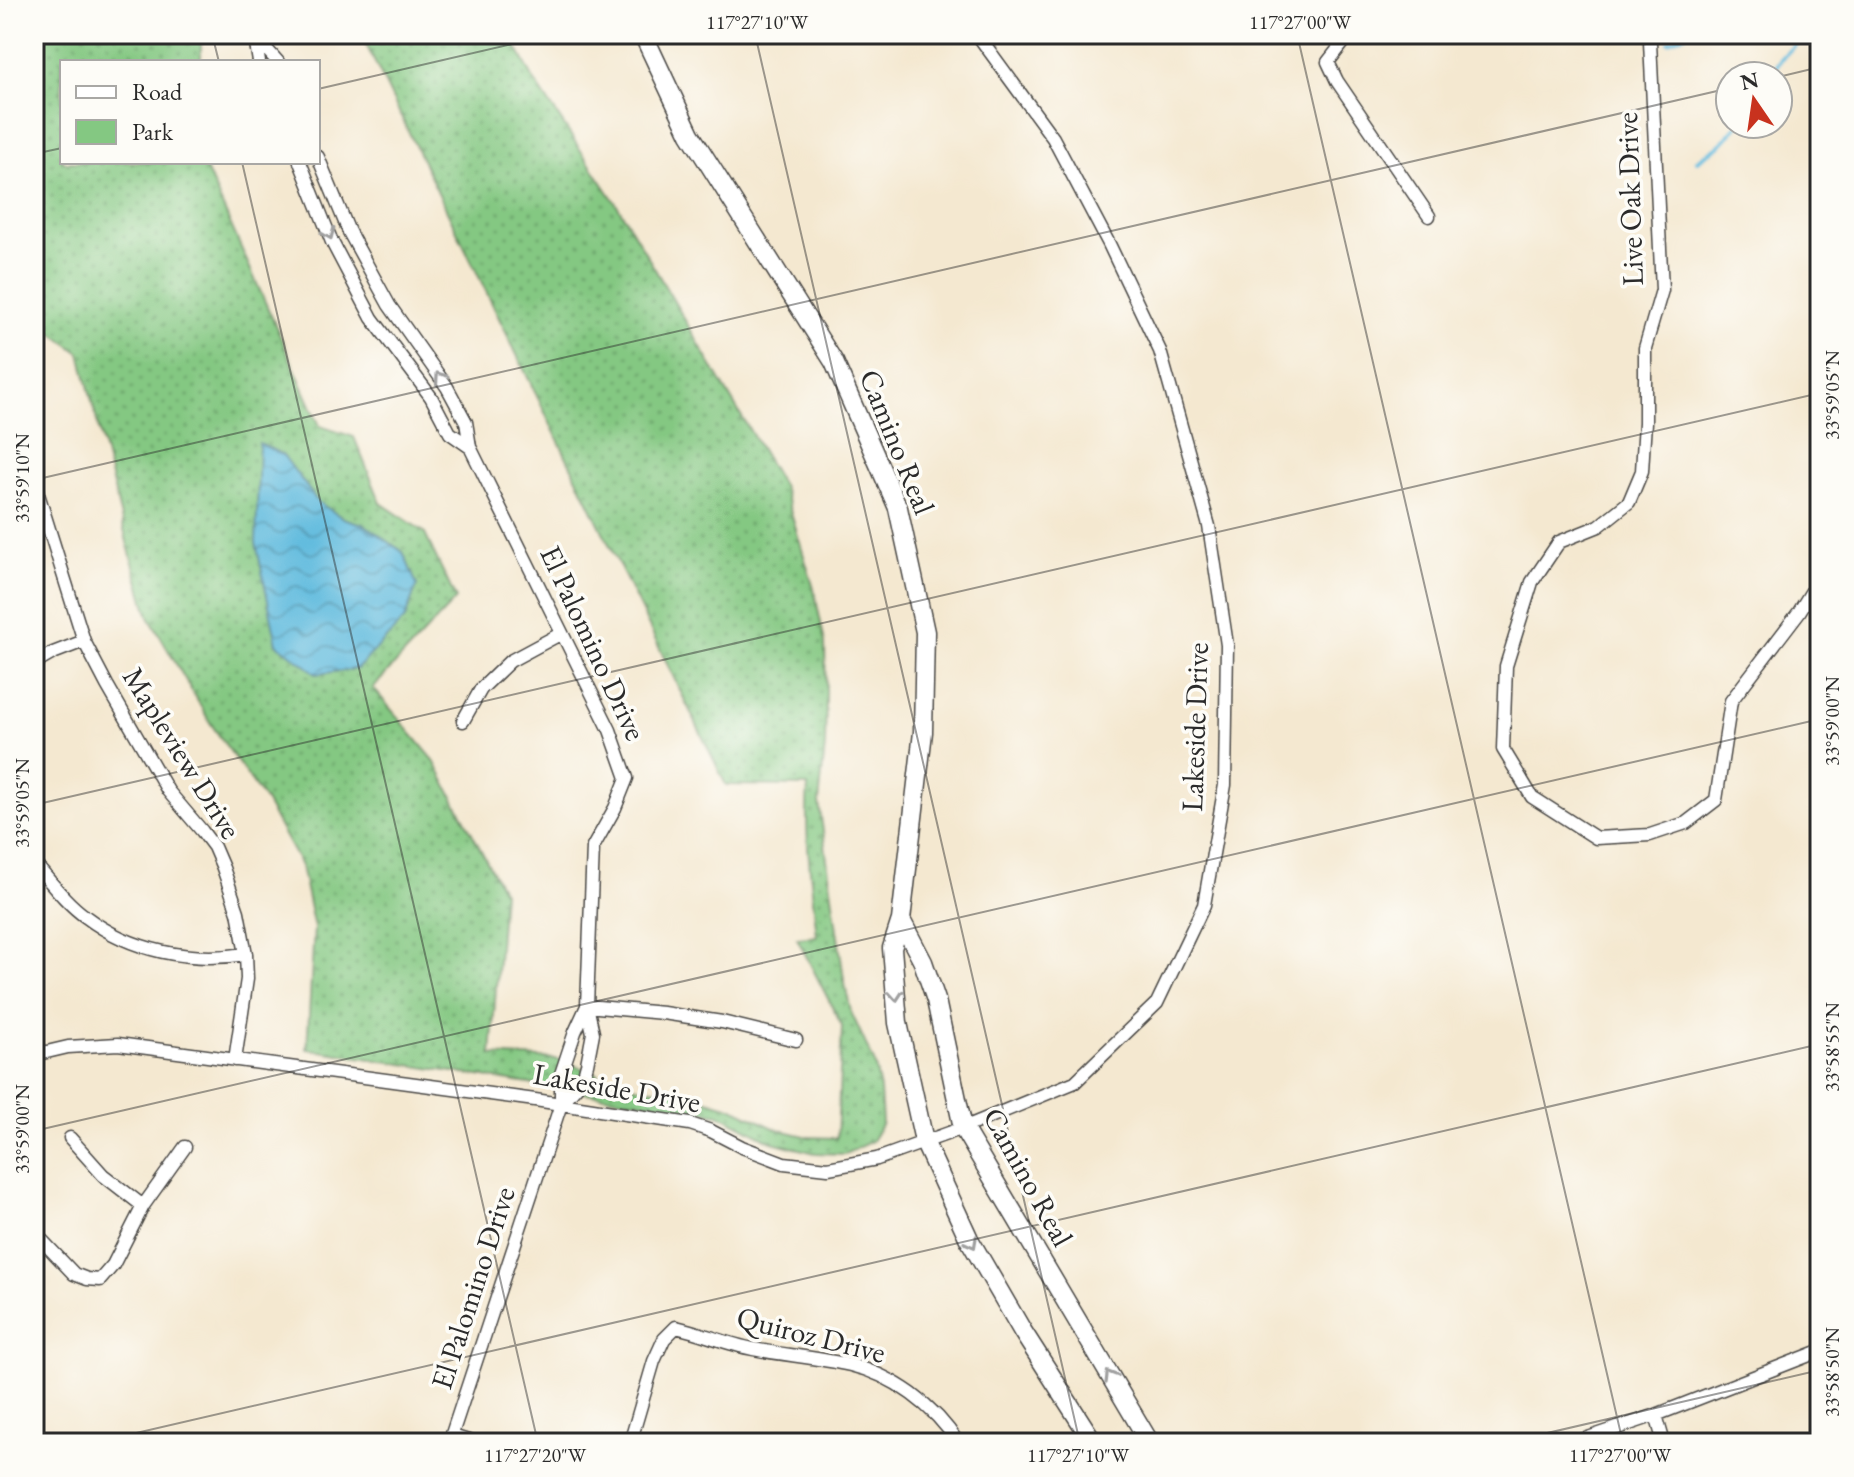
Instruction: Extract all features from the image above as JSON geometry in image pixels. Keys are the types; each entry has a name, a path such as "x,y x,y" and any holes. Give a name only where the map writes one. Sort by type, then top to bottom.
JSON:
{"main road":[{"name":"Camino Real","path":"643,34 690,134 834,362 898,508 925,632 923,732 901,920 892,948 898,1023 924,1141 969,1239 1023,1332 1094,1443"},
{"name":"Camino Real","path":"901,920 923,962 936,1000 963,1128 1150,1443"}],"street":[{"name":"Lakeside Drive","path":"34,1055 68,1047 118,1044 561,1104 690,1124 784,1163 828,1168 877,1159 1075,1082 1157,1003 1204,905 1225,785 1227,645 1209,526 1160,351 1109,244 1053,138 977,34"},
{"path":"1350,34 1328,62 1337,81 1429,216"},
{"name":"Live Oak Drive","path":"1648,34 1662,290 1645,348 1642,471 1629,502 1599,526 1559,542 1532,582 1506,666 1503,749 1532,797 1596,838 1650,835 1686,823 1716,800 1731,701 1799,612 1820,578"},
{"path":"254,36 259,60"},
{"path":"254,36 276,60"},
{"name":"El Palomino Drive","path":"320,162 349,232 389,305 447,387 466,422 470,447 610,730 627,778 615,808 593,847 587,1006 593,1033 583,1079 561,1104"},
{"name":"El Palomino Drive","path":"301,164 332,242 372,318 431,397 450,433 470,447"},
{"name":"Mapleview Drive","path":"34,481 84,641 168,791 214,847 238,912 247,979 235,1060"},
{"path":"463,721 481,689 510,661 562,633"},
{"path":"34,664 84,641"},
{"path":"34,863 83,915 125,940 154,951 178,955 229,957 246,954"},
{"path":"587,1006 707,1020 796,1040"},
{"name":"El Palomino Drive","path":"450,1439 561,1104 561,1074 587,1006"},
{"path":"571,1045 590,1048"},
{"path":"70,1138 103,1175 143,1206"},
{"path":"34,1232 74,1274 100,1280 113,1265 143,1206 185,1147"},
{"name":"Quiroz Drive","path":"630,1443 654,1361 664,1339 676,1327 749,1348 853,1365 891,1380 924,1404 958,1443"},
{"path":"1573,1443 1656,1415 1820,1351"},
{"path":"1656,1415 1664,1443"},
{"path":"450,1439 475,1443"}],"green space":[{"path":"34,34 201,34 201,60 60,60 60,164 204,164 320,426 354,437 381,503 424,532 456,599 373,688 433,759 503,892 491,1055 556,1059 598,1074 601,1079 611,1083 680,1092 731,1107 776,1129 809,1137 837,1138 842,1026 797,938 817,936 808,842 808,786 726,785 361,34 510,34 534,80 619,208 783,487 814,589 825,643 825,746 819,803 851,1012 874,1062 880,1089 882,1123 872,1141 845,1154 815,1153 772,1142 719,1114 307,1049 314,928 301,866 265,801 211,724 149,617 80,353 40,324 34,324"}],"water":[{"path":"259,443 283,455 318,502 343,518 365,525 403,552 417,585 405,619 357,669 317,674 277,644 256,543"}],"waterway":[{"path":"1669,42 1685,34"},
{"path":"1780,60 1805,34"},
{"path":"1697,161 1725,140"}]}
